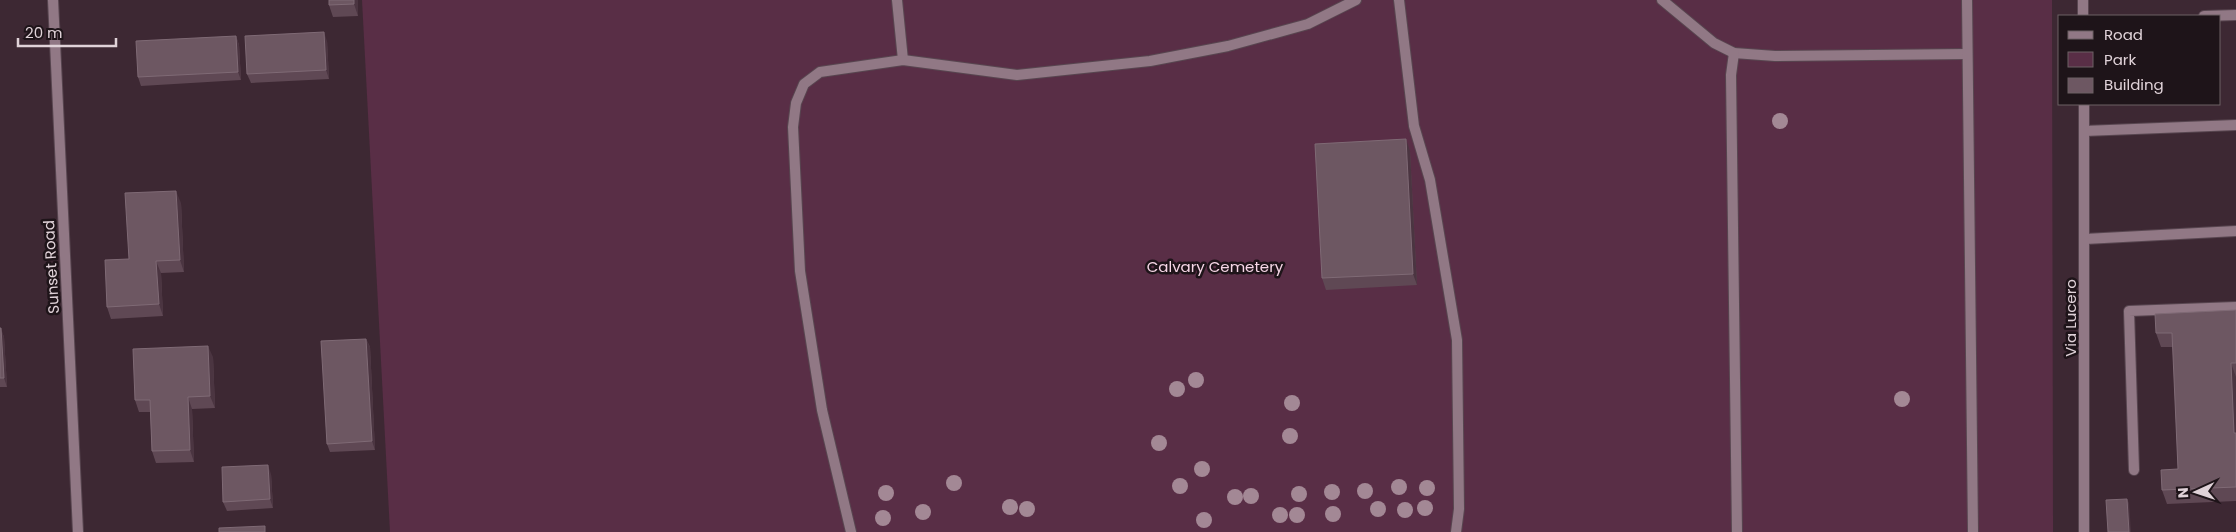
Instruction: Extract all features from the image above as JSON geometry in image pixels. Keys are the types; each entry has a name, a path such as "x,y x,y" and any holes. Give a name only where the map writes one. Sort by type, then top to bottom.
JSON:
{"street":[{"name":"Sunset Road","path":"53,0 78,532"},
{"path":"897,0 904,60"},
{"path":"851,532 822,410 800,271 793,127 796,103 804,84 820,72 904,60 1017,75 1150,61 1228,46 1308,24 1356,0"},
{"path":"1399,0 1414,126 1430,180 1457,340 1459,509 1456,532"},
{"path":"1662,0 1714,43 1734,53 1776,56 1968,54"},
{"path":"1967,0 1973,532"},
{"path":"2083,0 2084,15"},
{"path":"2221,15 2236,15"},
{"path":"1734,53 1731,75 1737,532"},
{"name":"Via Lucero","path":"2084,105 2084,532"},
{"path":"2084,132 2236,125"},
{"path":"2085,239 2236,231"},
{"path":"2134,470 2129,311 2236,307"}],"green space":[{"name":"Calvary Cemetery","path":"362,0 2052,0 2053,532 390,532"}],"building":[{"path":"329,0 354,0 354,4 329,5"},
{"path":"324,32 326,70 247,74 245,36"},
{"path":"236,36 238,72 138,77 136,41"},
{"path":"1406,139 1413,274 1322,278 1315,144"},
{"path":"176,191 180,260 156,261 159,304 107,307 105,260 129,259 125,193"},
{"path":"2236,310 2236,363 2231,363 2234,433 2236,433 2236,487 2162,490 2161,470 2178,469 2172,333 2156,333 2155,314"},
{"path":"1,328 4,378 0,378"},
{"path":"366,339 372,441 327,444 321,341"},
{"path":"208,346 210,396 188,397 190,450 152,451 150,400 135,400 133,349"},
{"path":"268,465 270,499 223,502 222,467"},
{"path":"2127,499 2129,532 2108,532 2106,500"},
{"path":"265,526 265,532 219,532 219,528"}]}
